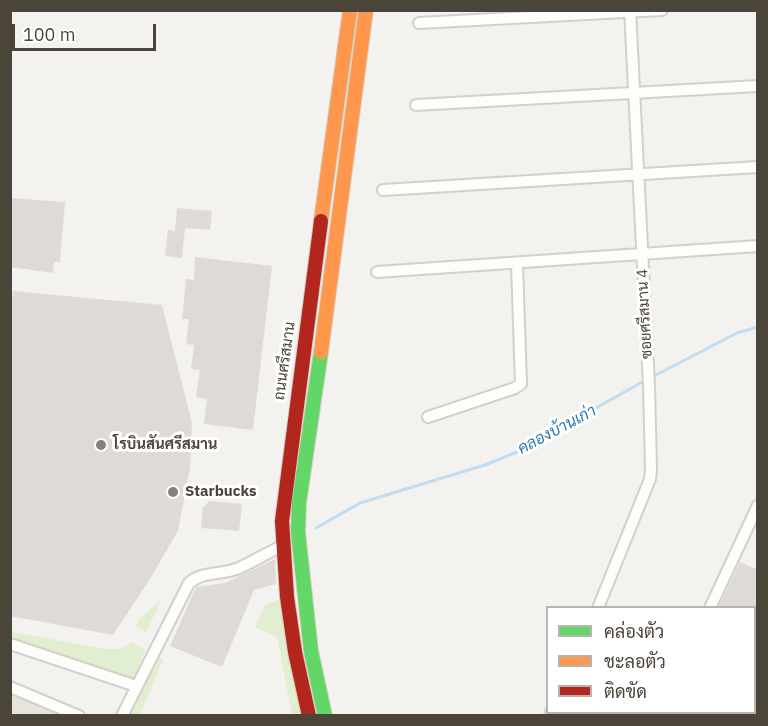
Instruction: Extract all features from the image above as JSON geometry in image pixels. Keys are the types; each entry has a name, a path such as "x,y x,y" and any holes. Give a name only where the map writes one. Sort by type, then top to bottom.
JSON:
{"main road":[{"name":"ถนนศรีสมาน","path":"309,716 295,652 282,546 282,521 287,468 350,10"},
{"path":"325,716 311,651 300,562 299,503 366,10"}],"street":[{"path":"419,23 662,10"},
{"name":"ซอยศรีสมาน 4","path":"599,606 651,475 649,385 630,11"},
{"path":"416,105 758,86"},
{"path":"383,190 758,167"},
{"path":"377,272 758,246"},
{"path":"428,417 521,384 517,264"},
{"path":"711,606 758,505"},
{"path":"122,716 183,592 191,581 209,574 237,569 282,546"},
{"path":"10,644 136,686"},
{"path":"10,687 79,716"}],"shaded area":[{"path":"11,690 69,715 11,715"}],"green space":[{"path":"162,599 146,632 136,626 139,619"},
{"path":"279,600 290,664 297,681 305,715 292,715 277,637 255,627 265,605"},
{"path":"11,632 106,649 121,649 132,642 146,650 133,679 11,637"},
{"path":"157,655 163,660 140,715 130,716"}],"building":[{"path":"10,198 65,202 60,262 54,262 53,273 10,267"},
{"path":"177,208 212,211 210,230 185,228 182,258 165,256 168,230 175,231"},
{"path":"195,257 272,266 253,430 204,424 207,399 196,397 200,370 191,369 194,345 186,344 189,319 182,319 186,279 194,280"},
{"name":"โรบินสันศรีสมาน","path":"13,291 162,305 192,423 190,468 178,531 113,635 10,616 10,311"},
{"path":"209,501 242,504 239,531 201,528 203,508"},
{"path":"275,559 276,584 254,590 222,667 170,646 196,587 225,583"},
{"path":"740,562 758,570 758,608 756,606 719,606"}],"waterway":[{"name":"คลองบ้านเก่า","path":"652,377 737,333 758,327"},
{"name":"คลองบ้านเก่า","path":"316,528 360,503 485,465 517,452 646,380"}],"traffic: fast":[{"path":"321,352 299,503 298,532 311,651 325,716"}],"traffic: slow":[{"path":"321,221 350,10"},
{"path":"321,352 366,10"}],"traffic: jam":[{"path":"309,716 295,652 287,597 282,521 321,221"}],"place":[{"name":"โรบินสันศรีสมาน","path":"101,445"},
{"name":"Starbucks","path":"173,492"}]}
